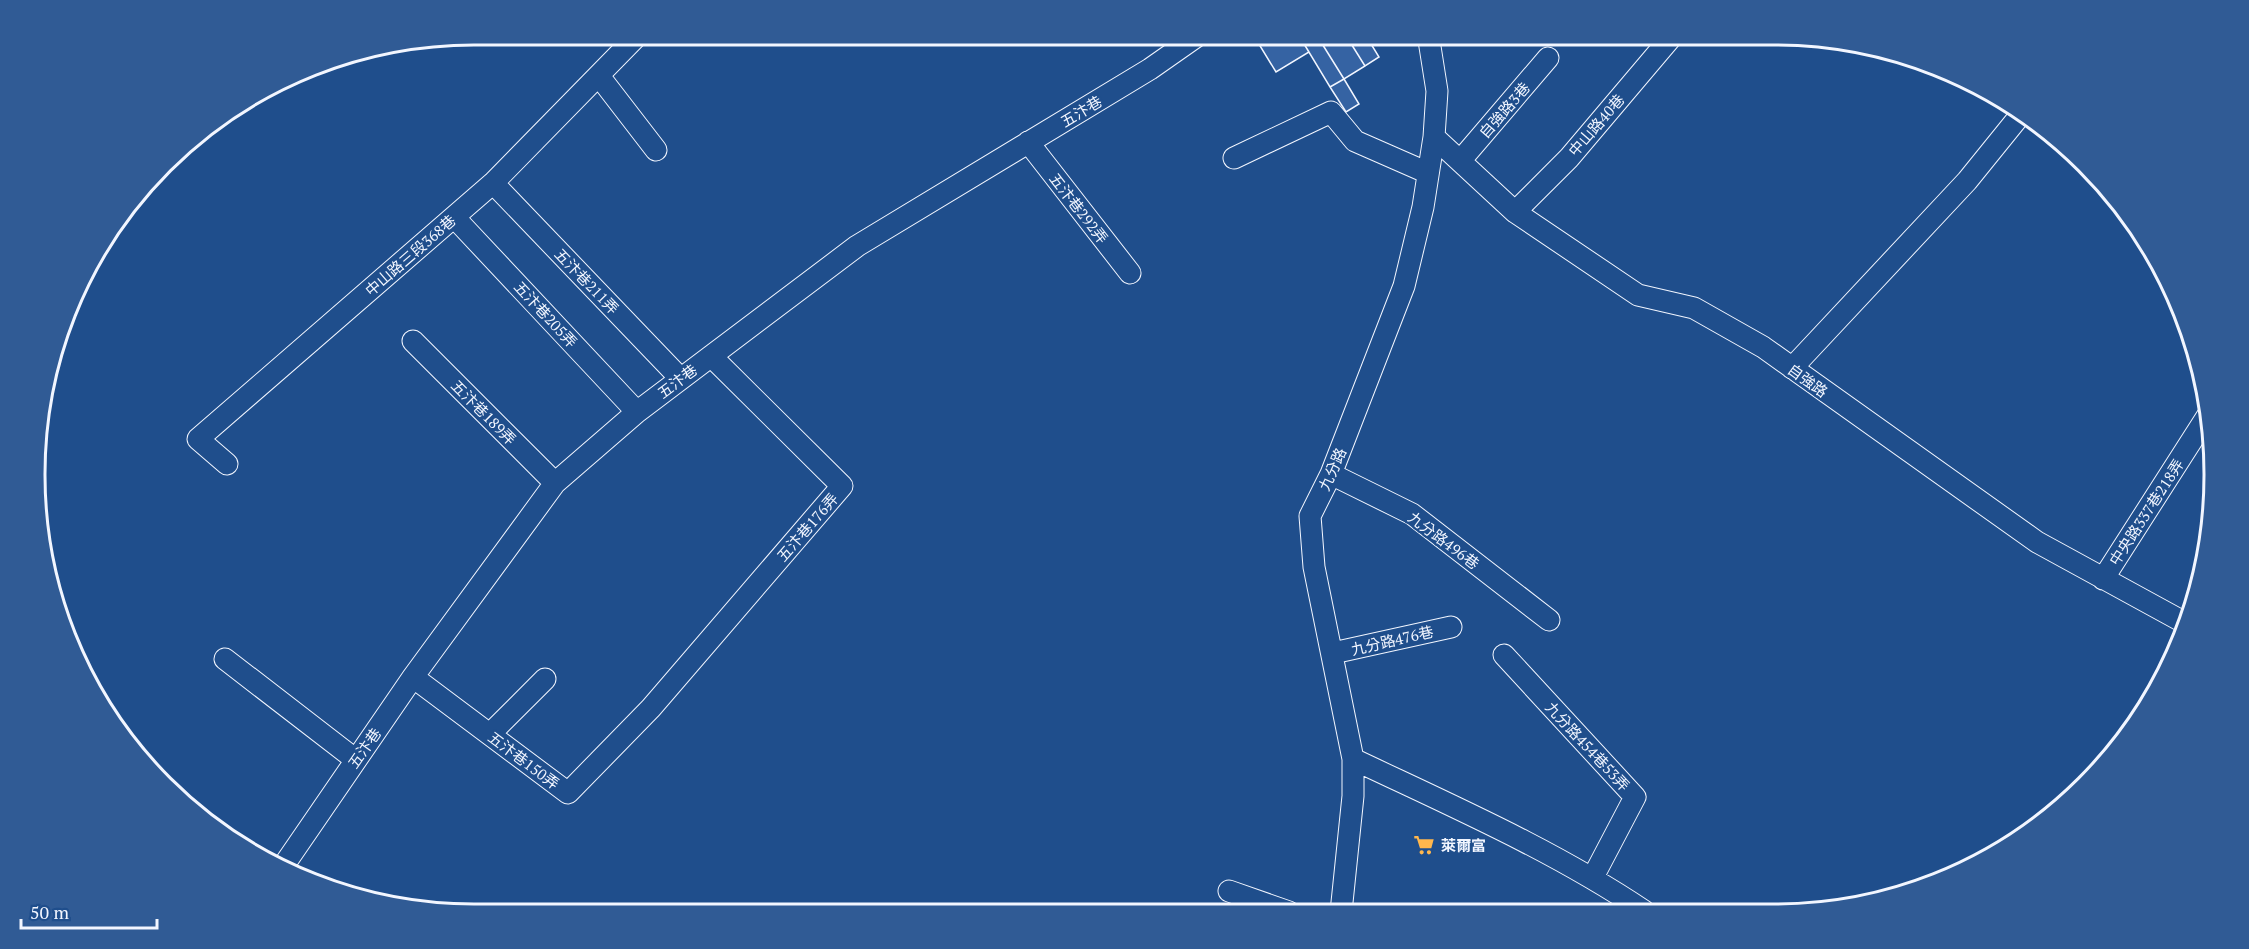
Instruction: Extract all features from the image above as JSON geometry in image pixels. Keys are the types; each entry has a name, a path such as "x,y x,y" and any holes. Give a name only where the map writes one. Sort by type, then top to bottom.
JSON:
{"street":[{"name":"中山路三段368巷","path":"227,464 198,439 493,183 629,45"},
{"name":"五汴巷","path":"287,861 413,677 555,483 680,378 857,246 1150,69 1184,45"},
{"name":"九分路","path":"1342,904 1353,796 1353,759 1314,567 1310,516 1331,474 1404,286 1434,137 1437,92 1430,45"},
{"name":"中山路40巷","path":"1515,213 1569,158 1665,45"},
{"name":"自強路3巷","path":"1460,161 1548,58"},
{"path":"599,76 656,150"},
{"path":"1234,158 1331,112 1355,141 1428,173"},
{"path":"1792,368 1967,181 2017,120"},
{"name":"自強路","path":"1434,137 1515,213 1638,295 1694,308 1763,347 2037,542 2179,619"},
{"name":"五汴巷292弄","path":"1028,142 1130,273"},
{"name":"五汴巷211弄","path":"493,183 680,378"},
{"name":"五汴巷205弄","path":"454,217 637,412"},
{"name":"五汴巷189弄","path":"413,341 555,483"},
{"name":"五汴巷176弄","path":"651,708 842,486 711,356"},
{"name":"中央路337巷218弄","path":"2103,579 2201,426"},
{"name":"九分路496巷","path":"1331,474 1412,514 1549,620"},
{"name":"九分路476巷","path":"1333,653 1450,627"},
{"name":"九分路454巷53弄","path":"1504,656 1635,797 1593,877"},
{"path":"225,659 356,760"},
{"name":"五汴巷150弄","path":"413,677 568,793 651,708"},
{"path":"490,734 545,679"},
{"path":"1353,759 1498,828 1593,877 1634,904"},
{"path":"1229,891 1266,904"}],"building":[{"path":"1260,45 1305,45 1309,52 1276,72"},
{"path":"1305,45 1323,45 1344,79 1330,87"},
{"path":"1323,45 1352,45 1365,66 1344,79"},
{"path":"1352,45 1372,45 1379,57 1365,66"},
{"path":"1344,79 1359,104 1346,112 1330,87"}],"place":[{"name":"萊爾富","path":"1424,845"}]}
